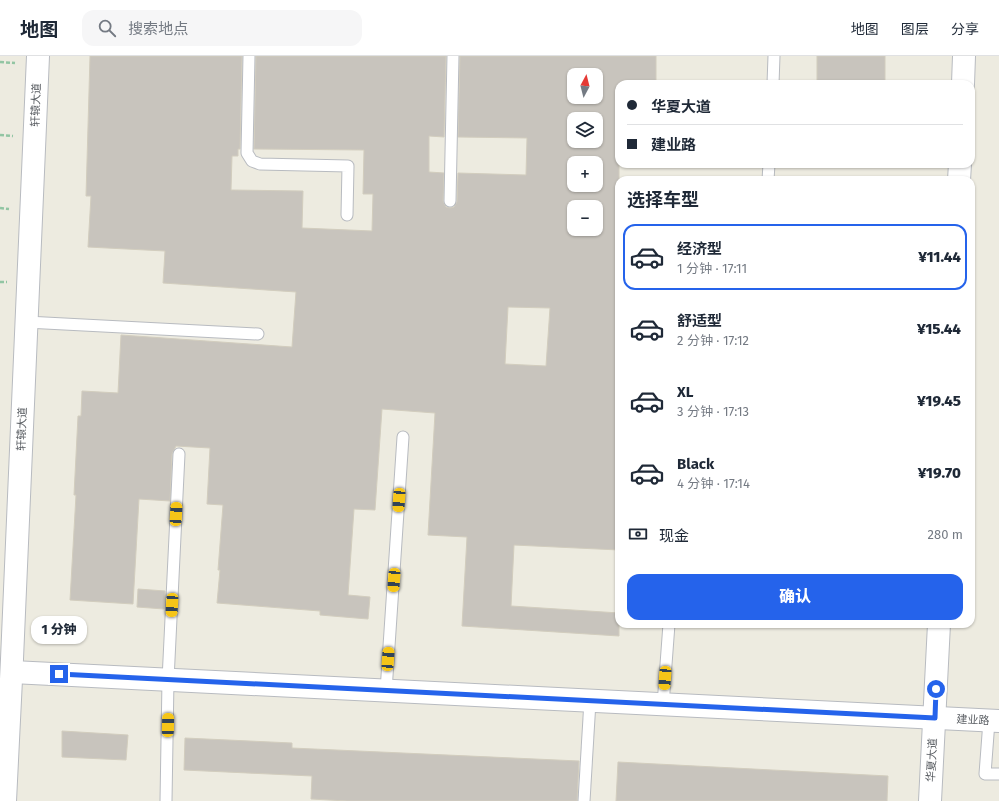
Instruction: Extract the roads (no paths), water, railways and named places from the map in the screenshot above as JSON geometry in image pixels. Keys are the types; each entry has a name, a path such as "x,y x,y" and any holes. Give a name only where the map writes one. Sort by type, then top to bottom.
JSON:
{"street":[{"name":"轩辕大道","path":"5,801 8,663 38,56"},
{"path":"963,80 964,56"},
{"name":"华夏大道","path":"930,801 939,628"},
{"name":"建业路","path":"8,663 168,680 994,721"}],"lane":[{"path":"249,56 247,153 252,161 260,164 348,166 347,214"},
{"path":"450,201 453,56"},
{"path":"773,80 774,56"},
{"path":"26,322 258,334"},
{"path":"386,691 403,437"},
{"path":"166,801 168,680 178,454"},
{"path":"663,704 668,628"},
{"path":"584,801 590,701"},
{"path":"994,721 985,774 999,774"}]}
